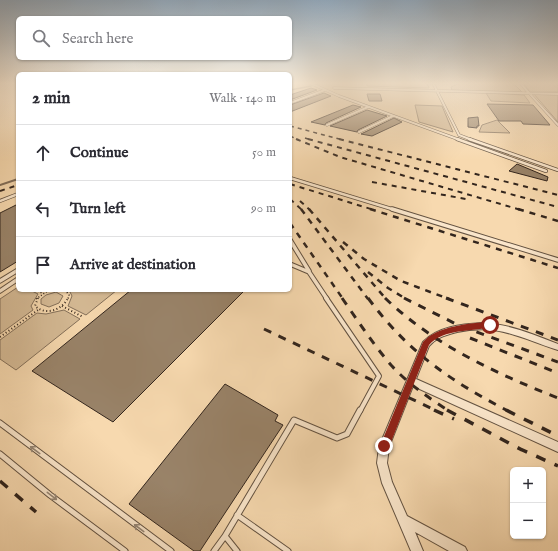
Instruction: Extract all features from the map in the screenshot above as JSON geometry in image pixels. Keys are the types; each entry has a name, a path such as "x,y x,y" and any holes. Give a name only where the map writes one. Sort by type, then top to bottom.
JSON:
{"street":[{"path":"417,551 387,483 382,463 384,446 426,344 432,337 465,326 490,325 504,327 558,347"},
{"path":"411,381 558,447"},
{"path":"403,520 461,551"}],"lane":[{"path":"327,125 364,109"},
{"path":"373,109 546,171"},
{"path":"446,109 459,135 558,170"},
{"path":"543,109 558,125"},
{"path":"359,132 393,116"},
{"path":"292,179 558,260"},
{"path":"0,201 16,195"},
{"path":"214,551 294,420 337,438 347,434 379,376 309,272 292,243"},
{"path":"292,265 309,272"},
{"path":"0,281 16,271"},
{"path":"0,291 16,280"},
{"path":"0,424 171,551"},
{"path":"0,454 50,495 125,551"},
{"path":"237,515 288,551"},
{"path":"224,536 236,551"}],"path":[{"path":"0,337 38,310 51,311 62,306 68,299 68,292"},
{"path":"38,310 34,303 42,293"},
{"path":"62,306 83,318"}],"shaded area":[{"path":"416,109 443,109 453,132 419,122"},
{"path":"547,109 558,109 558,122"},
{"path":"497,120 510,133 479,132 482,125"},
{"path":"16,288 16,292 34,292 38,294 31,306 33,310 0,334 0,299"},
{"path":"56,292 63,296 59,303 49,307 41,304 41,299 46,295"},
{"path":"70,292 115,292 86,315 68,306 72,296"},
{"path":"64,310 80,319 16,370 0,359 0,340 37,313 46,314"}],"building":[{"path":"344,109 357,109 326,123 325,125 311,122"},
{"path":"490,109 536,109 550,125 523,124 521,121 499,121"},
{"path":"367,110 387,116 358,130 357,132 330,126"},
{"path":"478,117 479,126 477,126 477,128 468,127 468,118"},
{"path":"394,118 402,122 372,136 361,134"},
{"path":"517,164 548,177 547,181 509,171"},
{"path":"16,205 16,262 0,272 0,213"},
{"path":"129,292 243,292 113,422 32,371"},
{"path":"225,384 278,415 275,421 283,425 200,551 194,551 129,504"}],"waterway":[{"path":"0,185 16,180"}],"railway":[{"path":"292,127 343,140"},
{"path":"292,137 299,140"},
{"path":"296,139 340,157 521,210"},
{"path":"308,139 558,207"},
{"path":"339,139 558,195"},
{"path":"372,182 466,199"},
{"path":"292,185 374,210"},
{"path":"0,191 16,186"},
{"path":"292,201 301,209"},
{"path":"300,201 309,209"},
{"path":"301,209 368,299"},
{"path":"309,209 386,299"},
{"path":"370,209 558,268"},
{"path":"518,209 558,221"},
{"path":"292,226 343,299"},
{"path":"343,242 364,259 401,281 449,299"},
{"path":"368,272 388,288 406,299"},
{"path":"342,298 372,341 397,372 411,384 449,411"},
{"path":"368,298 398,334 431,363 467,388 508,411"},
{"path":"446,298 558,340"},
{"path":"386,299 404,315 445,344 488,368 558,398"},
{"path":"406,299 458,325 558,362"},
{"path":"264,329 437,411"},
{"path":"470,338 558,373"},
{"path":"434,410 454,419"},
{"path":"447,410 520,449"},
{"path":"508,411 558,436"},
{"path":"520,449 558,466"},
{"path":"0,481 36,512"}],"route":[{"path":"384,446 426,344 432,337 465,326 490,325"}]}
